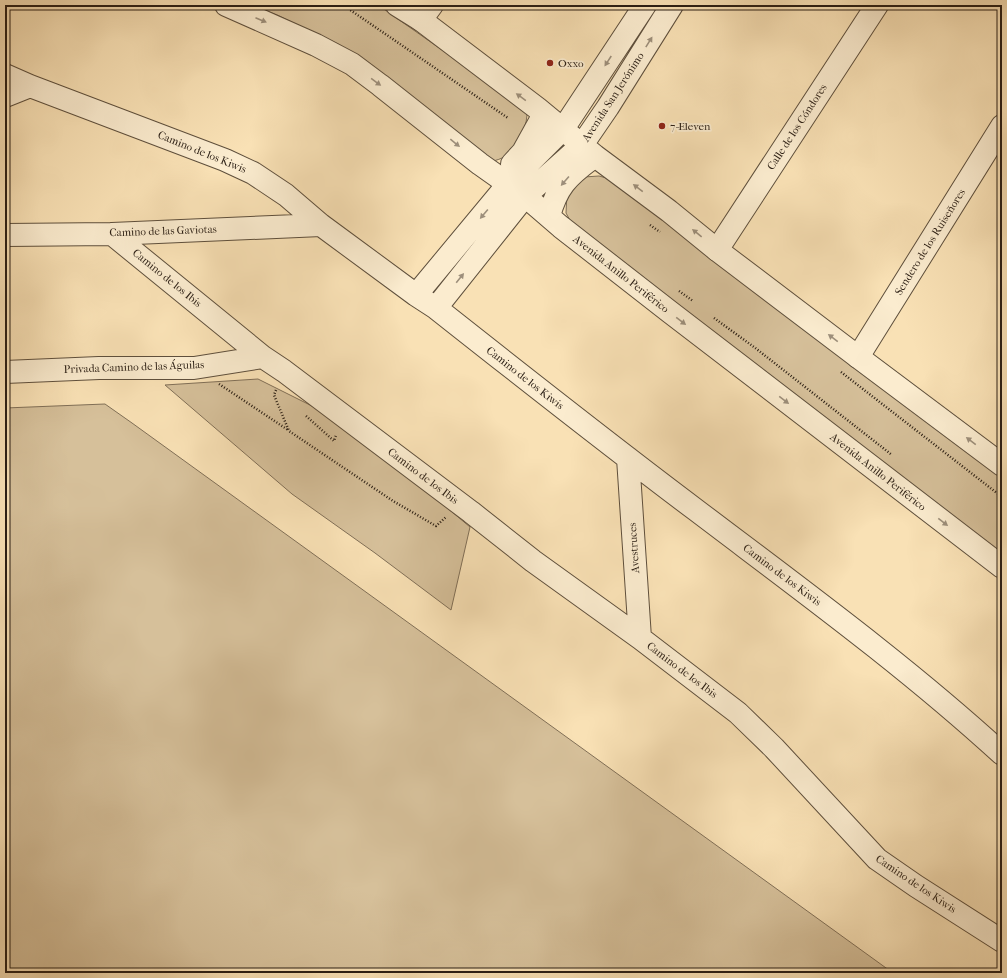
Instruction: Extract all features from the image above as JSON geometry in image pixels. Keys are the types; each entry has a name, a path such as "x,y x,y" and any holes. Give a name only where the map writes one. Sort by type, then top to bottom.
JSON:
{"street":[{"name":"Avenida Anillo Periférico","path":"226,5 316,45 352,64 510,185 670,312 1002,567"},
{"path":"397,5 426,13 588,150 669,211 717,250 1002,465"},
{"name":"Avenida San Jerónimo","path":"416,295 510,185 563,129 645,5"},
{"name":"Avenida San Jerónimo","path":"436,308 510,185 588,150 608,107 672,5"},
{"name":"Calle de los Cóndores","path":"717,250 877,5"},
{"name":"Camino de los Kiwis","path":"5,75 30,86 225,160 253,173 286,195 321,225 436,308 628,458 853,629 976,730 1002,754"},
{"path":"5,96 30,86"},
{"path":"510,185 516,160 523,152 544,114"},
{"name":"Sendero de los Ruiseñores","path":"858,357 1002,126"},
{"path":"548,216 553,201 563,184 581,166 588,150"},
{"name":"Camino de las Gaviotas","path":"5,234 112,234 321,225"},
{"name":"Camino de los Ibis","path":"112,234 263,357 284,371 471,512 532,561 640,638 738,713"},
{"name":"Privada Camino de las Águilas","path":"5,372 99,368 194,368 263,357"},
{"name":"Avestruces","path":"628,458 640,638"},
{"name":"Camino de los Kiwis","path":"738,713 774,748 877,859 1002,941"}],"path":[{"path":"343,5 508,118"},
{"path":"194,368 393,502 436,526 449,515"},
{"path":"284,371 274,395 289,431"}],"shaded area":[{"path":"251,5 378,5 516,102 527,115 522,134 516,145 507,155 489,162 340,45 277,15"},
{"path":"599,176 610,179 1002,477 1002,556 572,224 566,213 567,193 584,177"},
{"path":"258,379 346,423 470,527 451,610 375,553 292,494 165,385"},
{"path":"105,404 893,973 5,973 5,408"}],"place":[{"name":"Oxxo","path":"550,63"},
{"name":"7-Eleven","path":"662,126"}]}
